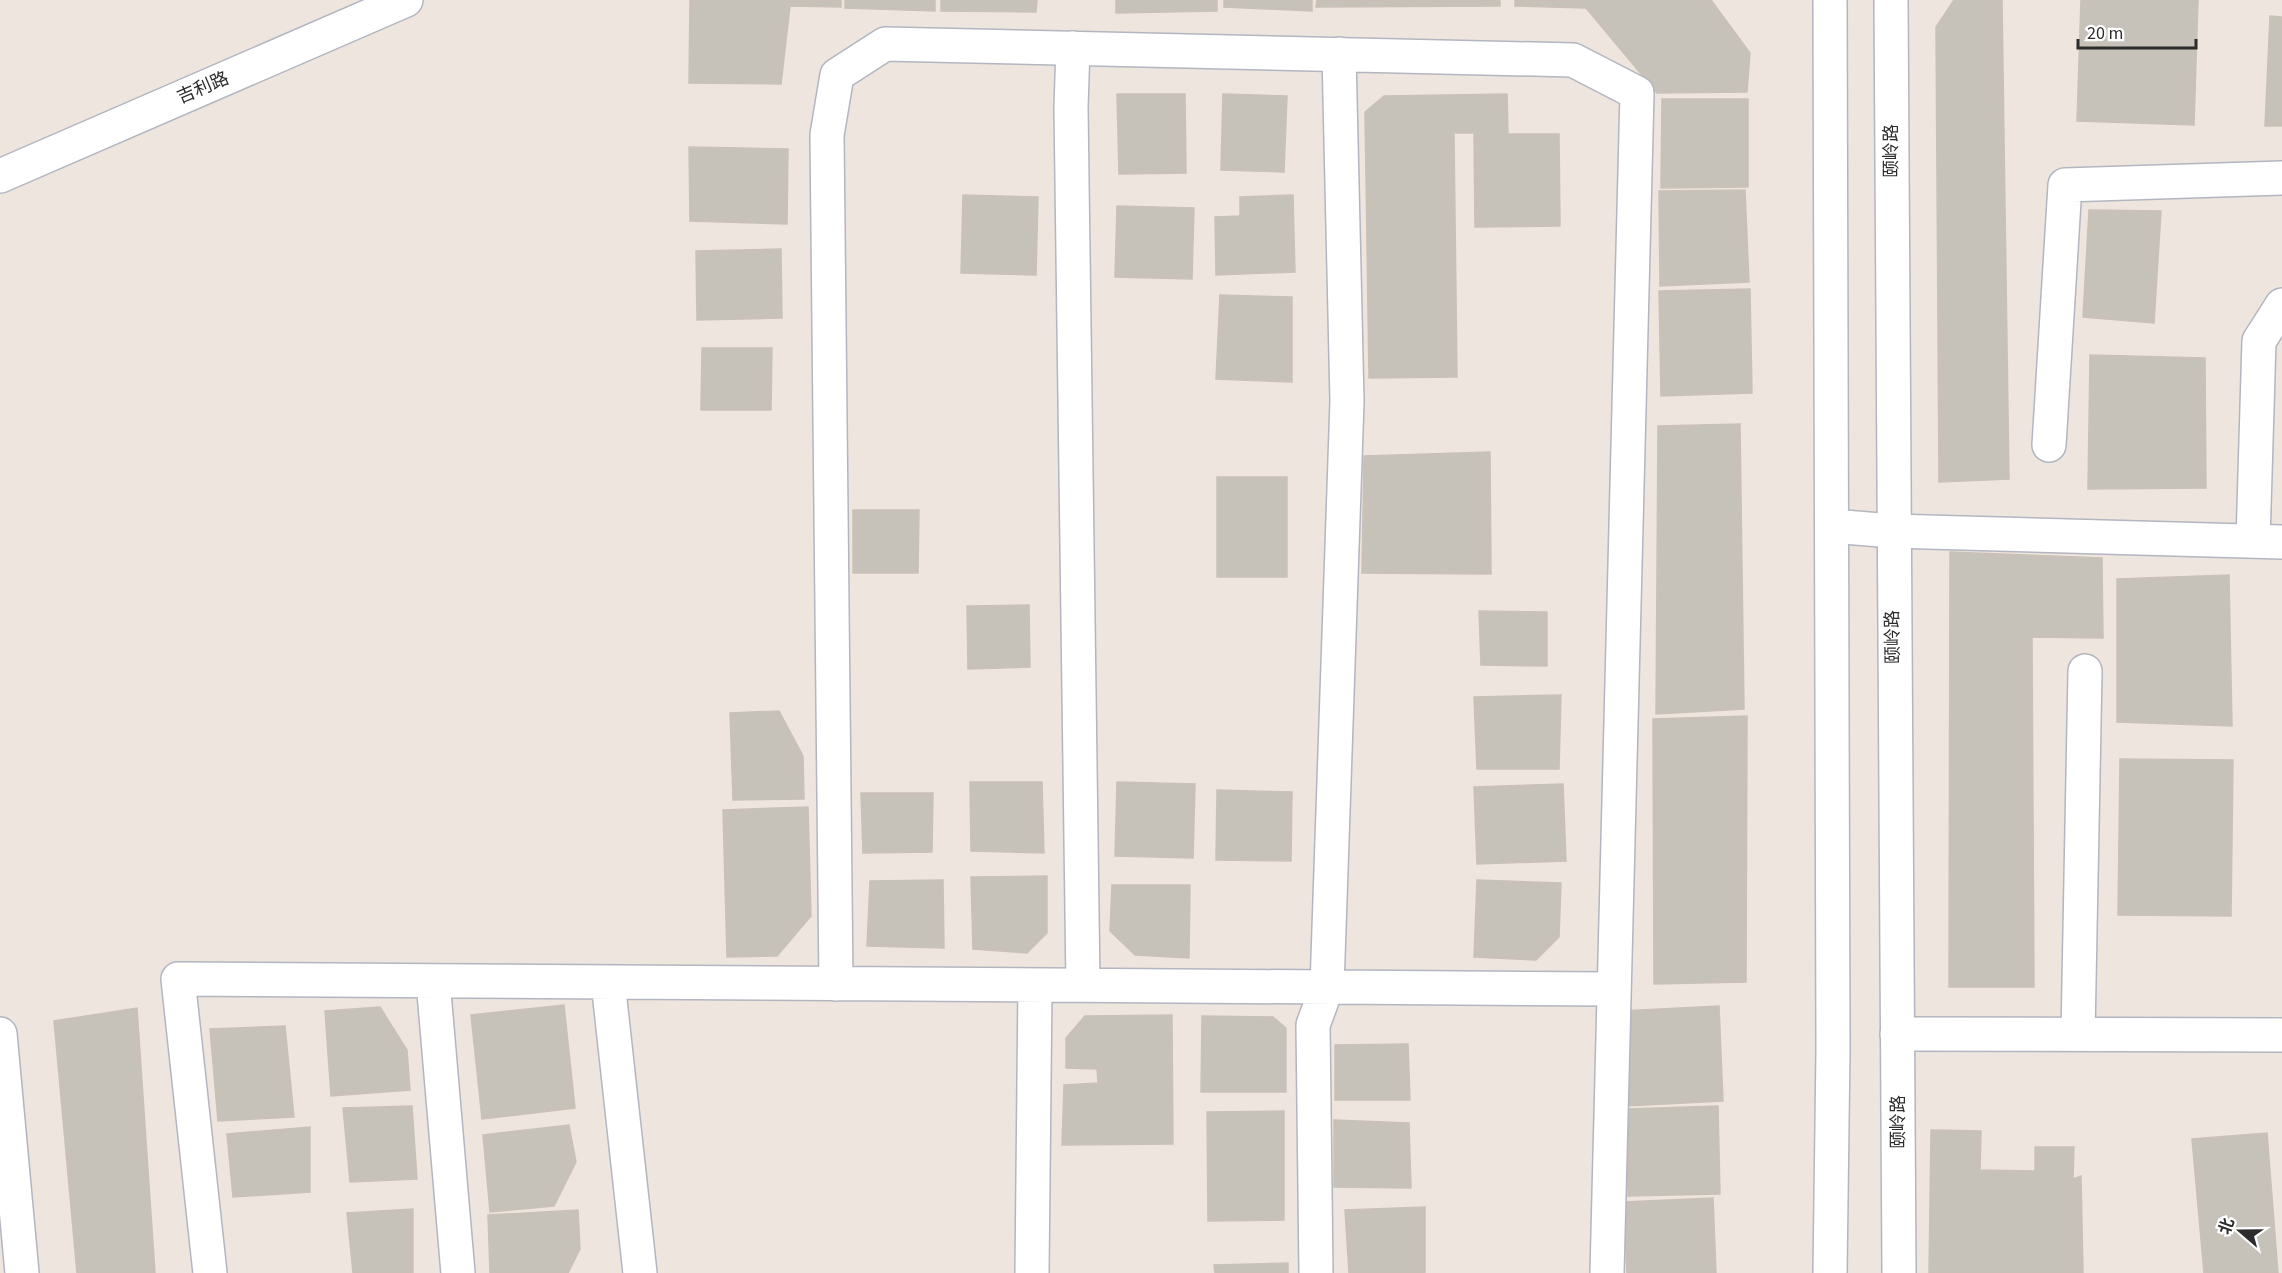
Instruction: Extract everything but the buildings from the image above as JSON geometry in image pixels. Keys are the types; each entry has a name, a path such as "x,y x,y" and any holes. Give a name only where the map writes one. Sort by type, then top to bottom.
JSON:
{"street":[{"name":"吉利路","path":"0,176 406,0"},
{"path":"1830,0 1833,1050 1830,1273"},
{"name":"颐岭路","path":"1890,0 1899,1273"},
{"path":"836,984 826,135 837,75 885,44 1573,60 1637,93 1607,1273"},
{"path":"1073,48 1071,107 1083,985"},
{"path":"1316,1273 1313,1025 1327,987 1347,401 1339,54"},
{"path":"2049,445 2065,185 2282,178"},
{"path":"1832,526 1892,531 2268,542 2259,341 2282,305"},
{"path":"2078,1034 2085,671"},
{"path":"210,1273 178,979 1612,989"},
{"path":"433,981 458,1273"},
{"path":"608,982 640,1273"},
{"path":"1032,1273 1035,985"},
{"path":"0,1034 22,1273"},
{"path":"1897,1034 2282,1035"}]}
